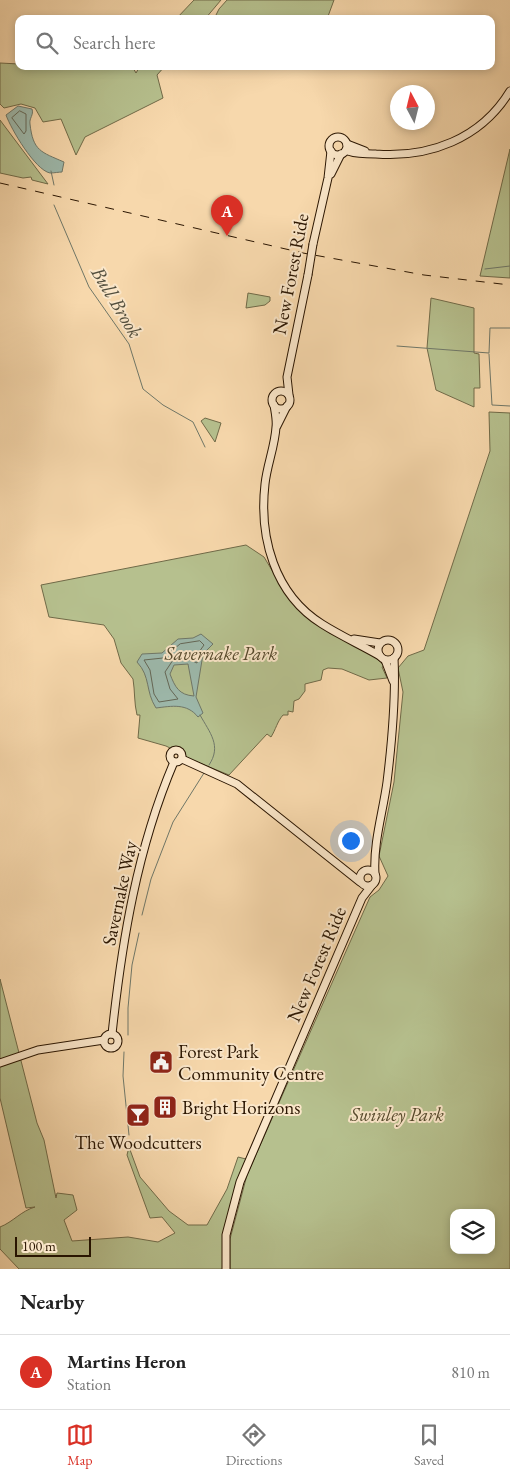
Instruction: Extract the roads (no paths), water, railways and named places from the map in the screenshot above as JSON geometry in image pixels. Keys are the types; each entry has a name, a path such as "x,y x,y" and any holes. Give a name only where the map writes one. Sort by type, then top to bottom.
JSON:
{"main road":[{"path":"344,150 342,138 334,137 329,144 331,151 344,150 372,154 413,154 454,142 484,122 504,101 510,91"},
{"name":"New Forest Ride","path":"328,178 344,150"},
{"name":"New Forest Ride","path":"331,151 328,178 287,377 288,406 277,426 265,480 262,508 263,526 269,554 289,593 321,624 382,658"},
{"name":"New Forest Ride","path":"277,426 273,398 287,377"},
{"path":"278,392 285,392 289,395"},
{"path":"274,404 279,408 288,406"},
{"name":"New Forest Ride","path":"226,1269 226,1235 240,1182 362,898 376,879 374,856 387,781 395,686 394,658 398,652 396,643 389,640 380,643 347,637"},
{"name":"New Forest Ride","path":"380,643 378,649 395,686"},
{"path":"382,658 394,658"},
{"path":"182,759 180,751 173,750 170,756 174,762 182,759 237,784 361,882 367,886 372,885"},
{"name":"Savernake Way","path":"104,1040 108,1047 116,1045 117,1038 112,1034 118,978 136,874 145,841 174,762"},
{"name":"New Forest Ride","path":"362,898 362,872 374,856"},
{"path":"347,870 362,872 371,870 375,874"},
{"path":"0,1063 38,1050 104,1040 106,1036 112,1034"}],"water":[{"path":"18,106 32,109 30,122 33,140 44,153 64,162 62,172 50,173 44,170 24,148 6,115"},
{"path":"201,634 213,644 203,654 196,697 203,713 198,717 184,707 156,708 150,696 144,673 137,662 142,654 162,653 178,639 193,638","holes":["188,664 194,696 181,692 176,686 170,674 174,665"]}],"waterway":[{"name":"Bull Brook","path":"51,171 54,185"},
{"name":"Bull Brook","path":"54,205 89,287 129,344 143,389 163,405 193,422 205,447"},
{"path":"485,269 510,266"},
{"path":"397,346 489,353 490,328 510,328"},
{"path":"489,354 492,405 510,406"},
{"path":"200,715 211,734 215,746 213,758 209,765"},
{"path":"142,915 151,879 173,822 204,773"},
{"path":"128,1035 128,1008 132,965 139,933"},
{"path":"124,1052 123,1076 129,1135"}],"railway":[{"path":"0,183 303,253 424,275 510,285"}],"place":[{"name":"Martins Heron","path":"227,236"},
{"name":"Forest Park Community Centre","path":"161,1062"},
{"name":"Bright Horizons","path":"165,1107"},
{"name":"The Woodcutters","path":"138,1115"}],"park label":[{"name":"Savernake Park","path":"221,653"},
{"name":"Swinley Park","path":"397,1114"}]}
